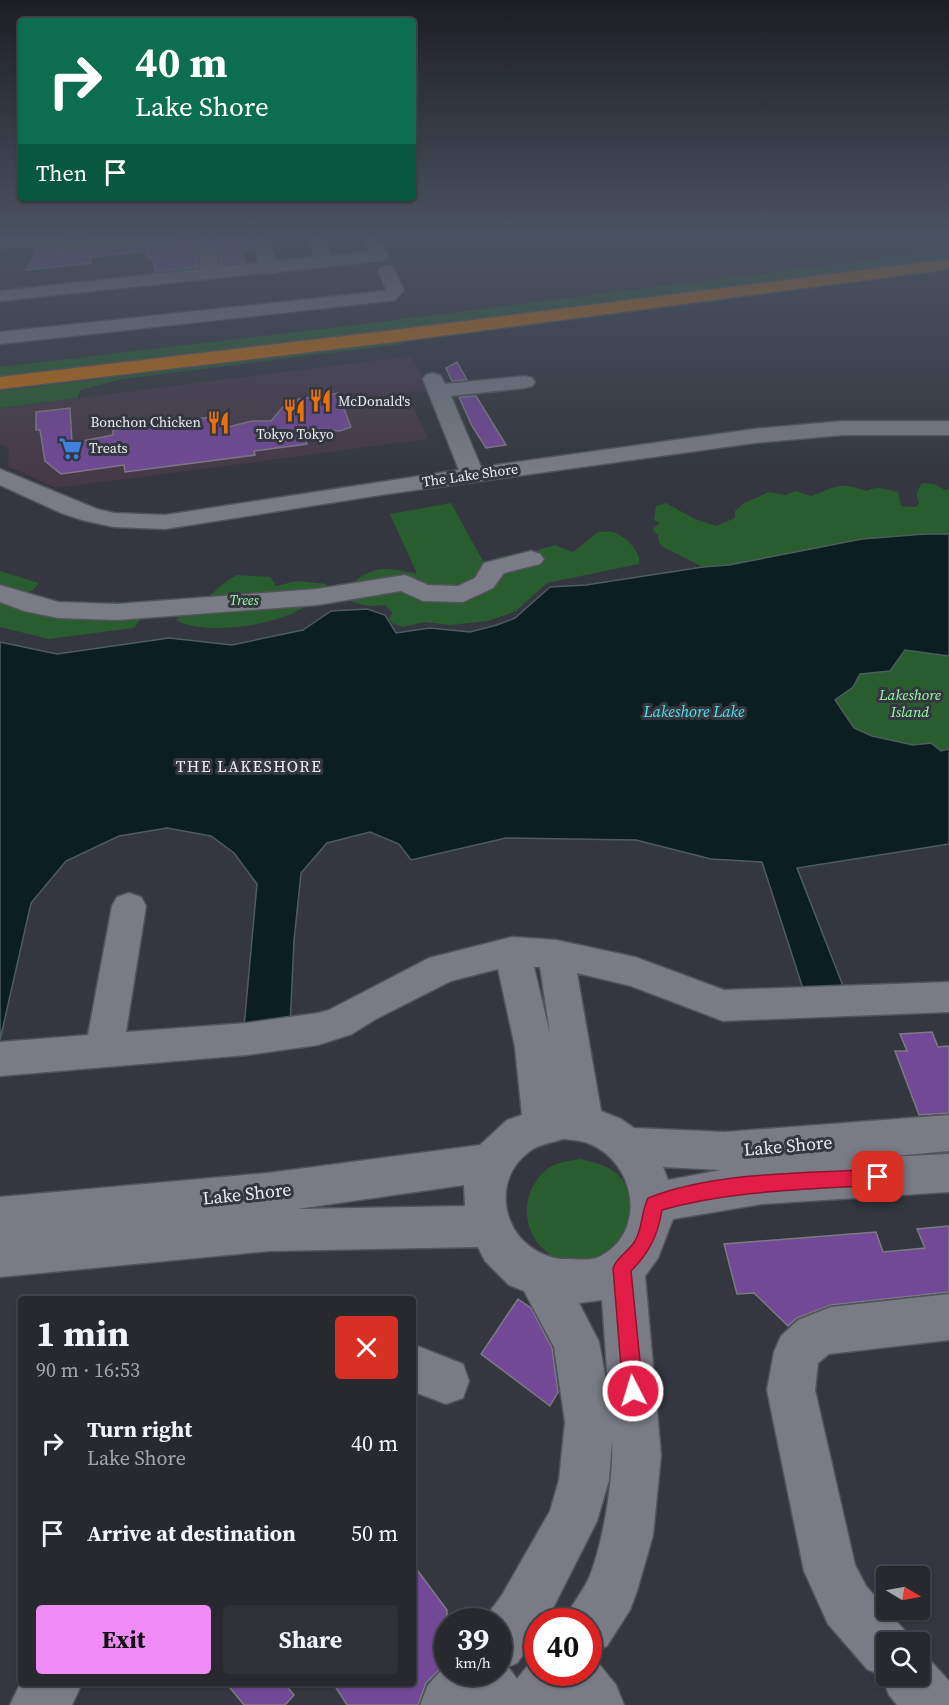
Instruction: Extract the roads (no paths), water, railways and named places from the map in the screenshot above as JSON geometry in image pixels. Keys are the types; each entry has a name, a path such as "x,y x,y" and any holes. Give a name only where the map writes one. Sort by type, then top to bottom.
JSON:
{"highway":[{"path":"188,342 410,315"},
{"path":"0,383 556,315"},
{"path":"104,389 113,384 137,379 376,350 563,321 586,315"}],"street":[{"path":"164,315 167,320"},
{"path":"2,332 85,320 167,320 190,315"},
{"path":"473,475 437,385 525,382"},
{"name":"The Lake Shore","path":"406,491 473,475 754,436 843,429 949,428"},
{"name":"The Lake Shore","path":"4,488 52,520 80,528 112,532 185,528 406,491 761,449 853,442 949,441"},
{"path":"0,593 33,605 58,610 117,612 317,597 405,583 423,593 449,595 463,594 476,589 491,574 493,568 531,560"},
{"path":"104,1052 129,906"},
{"path":"512,951 534,1047 555,1076"},
{"path":"0,1059 247,1039 318,1029 339,1023 363,1008 442,968 512,951 556,954 635,972 723,1006 949,997"},
{"path":"556,954 555,1076 563,1123"},
{"path":"563,1123 606,1132 627,1146 640,1162 649,1180 654,1204 650,1228 640,1250 622,1268 597,1280 568,1284 540,1277 518,1265 500,1247 488,1226 483,1192 492,1162 506,1144 523,1131 563,1123"},
{"name":"Lake Shore","path":"627,1146 725,1151 949,1133"},
{"name":"Lake Shore","path":"0,1217 268,1193 492,1162"},
{"path":"654,1204 687,1195 737,1186 949,1173"},
{"path":"0,1256 270,1230 488,1226"},
{"path":"600,1608 611,1591 627,1535 637,1455 622,1268"},
{"path":"519,1630 572,1521 584,1480 589,1422 576,1342 540,1277"},
{"path":"876,1638 847,1605 830,1571 791,1390 797,1352 814,1336 831,1329 873,1327 949,1317"},
{"path":"38,1705 53,1686"},
{"path":"448,1705 465,1686"},
{"path":"488,1686 502,1705"},
{"path":"917,1686 933,1705"},
{"path":"531,1705 578,1690"}],"water":[{"name":"Lakeshore Lake","path":"949,534 949,656 905,650 890,671 860,674 853,687 835,700 854,728 872,736 913,745 931,743 941,751 949,749 949,844 797,868 845,991 805,995 762,862 711,859 636,840 506,838 411,860 399,844 370,832 327,843 301,873 294,941 289,1048 242,1049 257,884 234,853 211,836 167,828 119,836 66,861 31,903 0,1040 0,642 57,654 169,638 232,645 303,630 331,611 367,609 385,615 396,633 430,628 470,632 515,618 550,587 586,585 729,565 862,539"}],"place":[{"name":"McDonald's","path":"320,401"},
{"name":"Tokyo Tokyo","path":"295,410"},
{"name":"Bonchon Chicken","path":"219,422"},
{"name":"Treats","path":"71,448"}],"district":[{"name":"THE LAKESHORE","path":"249,766"}],"park label":[{"name":"Trees","path":"244,600"},
{"name":"Lakeshore Island","path":"910,704"}]}
